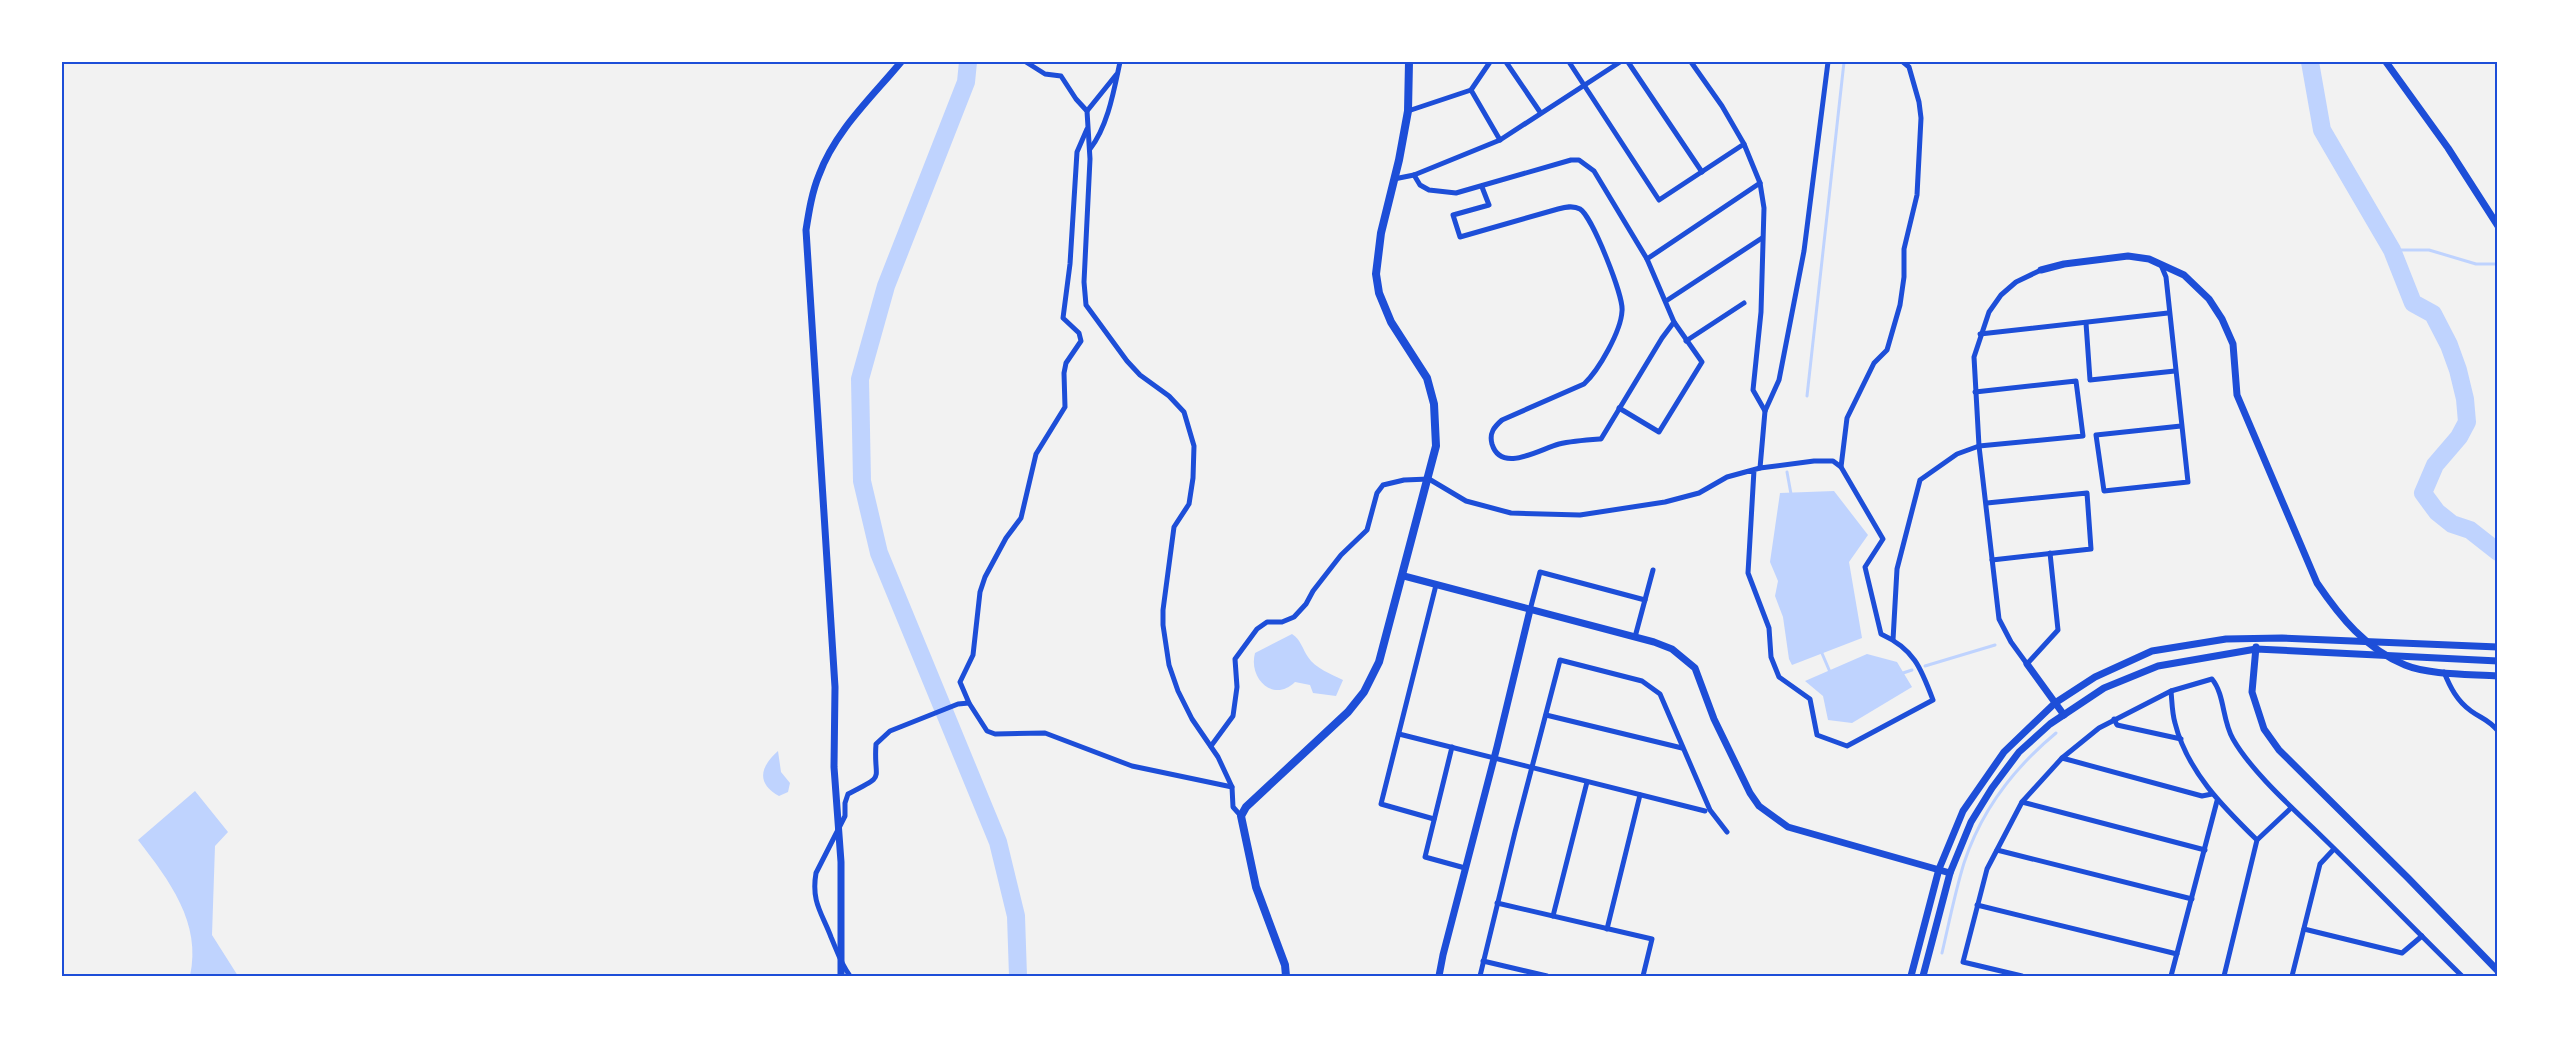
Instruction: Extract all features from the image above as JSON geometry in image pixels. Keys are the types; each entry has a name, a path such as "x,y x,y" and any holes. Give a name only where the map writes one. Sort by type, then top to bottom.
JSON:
{"main road":[{"path":"1286,976 1285,965 1256,887 1240,816 1246,807 1329,731 1364,692 1379,662 1404,576 1436,446 1434,404 1427,378 1391,322 1379,293 1376,274 1381,233 1408,111 1409,62"}],"street":[{"path":"841,976 841,862 834,767 835,687 806,230 812,197 828,155 847,126 901,62"},
{"path":"1026,62 1045,74 1061,76 1087,111"},
{"path":"1090,149 1099,137 1113,96 1120,62"},
{"path":"1408,111 1471,90 1490,62"},
{"path":"1506,62 1539,112"},
{"path":"1569,62 1659,200 1744,144"},
{"path":"1394,179 1414,175 1500,140 1539,112 1620,62"},
{"path":"1628,62 1702,172"},
{"path":"1691,62 1722,106 1744,144 1760,183 1764,208 1761,312 1753,390 1765,411"},
{"path":"1211,746 1233,716 1237,687 1235,658 1257,629 1267,622 1282,622 1294,617 1341,555 1367,530 1377,493 1383,484 1404,480 1429,479 1466,501 1510,513 1580,515 1665,502 1699,493 1727,477 1757,469 1814,461 1833,461 1841,467 1883,539 1865,567 1881,634 1893,639 1914,656 1933,700 1847,746 1817,735 1810,699 1779,677 1771,657 1769,628 1748,573 1757,469 1765,411 1779,380 1804,251 1828,62"},
{"path":"1841,467 1847,418 1874,363 1887,350 1900,305 1904,277 1904,249 1917,195 1921,118 1909,68 1903,62"},
{"path":"1909,68 1916,62"},
{"path":"2386,62 2448,148 2498,226"},
{"path":"1117,73 1087,111 1090,149 1084,282 1086,305 1127,361 1140,375 1169,396 1184,412 1194,446 1194,478 1189,504 1174,527 1162,610 1163,625 1169,665 1178,691 1232,787 1233,807 1240,816"},
{"path":"1471,90 1500,140"},
{"path":"1087,129 1077,152 1070,264 1063,318 1078,333 1082,341 1066,363 1065,407 1036,454 1021,518 1006,538 985,577 980,592 974,656 960,682 969,703 987,731 995,734 1045,733 1132,766 1232,787"},
{"path":"1414,175 1420,185 1444,193 1456,193 1571,160 1579,160 1593,171 1647,259 1674,322 1702,362 1659,432 1619,408"},
{"path":"1647,259 1760,183"},
{"path":"1482,187 1489,205 1453,215 1460,237 1558,209 1572,206 1581,209 1587,216 1600,243 1622,302 1619,326 1591,377 1584,384 1502,420 1492,432 1493,448 1503,457 1513,459 1560,444 1601,439 1674,322"},
{"path":"1666,301 1762,238"},
{"path":"2064,715 2011,642 1999,618 1979,446 1974,357 1989,312 2001,295 2016,282 2041,270 2064,264 2128,256 2149,259 2184,275 2209,299 2222,319 2233,344 2237,394 2317,583 2336,611 2374,648 2406,666 2444,672 2498,676"},
{"path":"2160,263 2166,277 2187,482 2104,491 2096,435 2181,426"},
{"path":"1686,341 1744,303"},
{"path":"1980,334 2168,314"},
{"path":"2086,323 2090,380 2175,371"},
{"path":"1893,639 1896,569 1920,480 1957,454 1979,446 2083,436 2076,381 1975,392"},
{"path":"1987,503 2087,493 2091,549 1992,560"},
{"path":"2027,664 2058,630 2050,553"},
{"path":"1635,637 1653,570"},
{"path":"1439,976 1540,572 1645,600"},
{"path":"1404,576 1635,637 1672,649 1695,669 1714,719 1750,793 1759,806 1788,827 1950,873"},
{"path":"1434,819 1381,804 1436,585"},
{"path":"2256,638 2252,692 2264,729 2279,750 2498,971"},
{"path":"1911,976 1939,869 1963,811 2004,752 2055,704 2095,677 2152,651 2210,641 2282,638 2498,647"},
{"path":"1923,976 1950,873 1971,822 1992,788 2019,752 2050,724 2104,688 2158,666 2256,649 2498,661"},
{"path":"1480,976 1560,660 1642,681 1660,694 1710,810 1727,832"},
{"path":"2444,672 2452,691 2460,700 2471,711 2489,720 2498,731"},
{"path":"2022,976 1963,962 1987,868 2022,802 2062,758 2114,719 2171,691 2212,679 2219,687 2223,712 2232,739 2291,808 2462,976"},
{"path":"2171,691 2175,724 2186,752 2217,801 2257,840"},
{"path":"850,976 842,964 820,915 815,900 814,884 816,873 845,816 845,803 848,795 874,781 879,772 876,744 890,731 958,704 969,703"},
{"path":"1546,715 1682,748"},
{"path":"2114,719 2117,724 2181,739"},
{"path":"1399,734 1705,811"},
{"path":"1452,747 1425,857 1465,868"},
{"path":"2062,758 2202,796 2212,794"},
{"path":"1553,916 1587,782"},
{"path":"1607,929 1640,795"},
{"path":"2171,976 2217,801"},
{"path":"2022,802 2205,850"},
{"path":"2224,976 2257,840 2291,808"},
{"path":"2292,976 2320,864 2334,849"},
{"path":"1996,850 2192,899"},
{"path":"1497,903 1652,939 1643,976"},
{"path":"1977,905 2177,954"},
{"path":"2304,929 2402,953 2422,936"},
{"path":"1483,961 1547,976"}],"water":[{"path":"1834,491 1868,535 1849,562 1862,638 1792,665 1789,659 1783,617 1775,596 1778,581 1770,562 1780,493"},
{"path":"1292,634 1315,664 1343,680 1336,696 1313,693 1310,685 1295,682 1287,688 1271,689 1259,679 1255,671 1255,653"},
{"path":"1867,654 1897,662 1912,687 1852,723 1828,720 1823,696 1805,681"},
{"path":"778,751 781,772 790,783 788,792 779,796 767,786 763,775 767,763"},
{"path":"195,791 228,832 215,846 212,935 238,976 190,976 191,938 187,920 171,887 138,840"}],"waterway":[{"path":"968,62 966,82 886,286 860,379 862,481 879,553 998,842 1016,916 1018,976"},
{"path":"1807,396 1844,62"},
{"path":"2310,62 2322,130 2392,250 2413,303 2433,314 2449,345 2458,370 2465,399 2467,422 2459,437 2435,465 2423,493 2437,512 2452,524 2470,530 2498,552"},
{"path":"2392,250 2429,250 2476,264 2498,264"},
{"path":"1787,472 1791,494"},
{"path":"1925,666 1995,645"},
{"path":"1821,651 1830,672"},
{"path":"1900,674 1912,670"},
{"path":"1942,953 1964,863 1980,826 2013,775 2056,733"}]}
